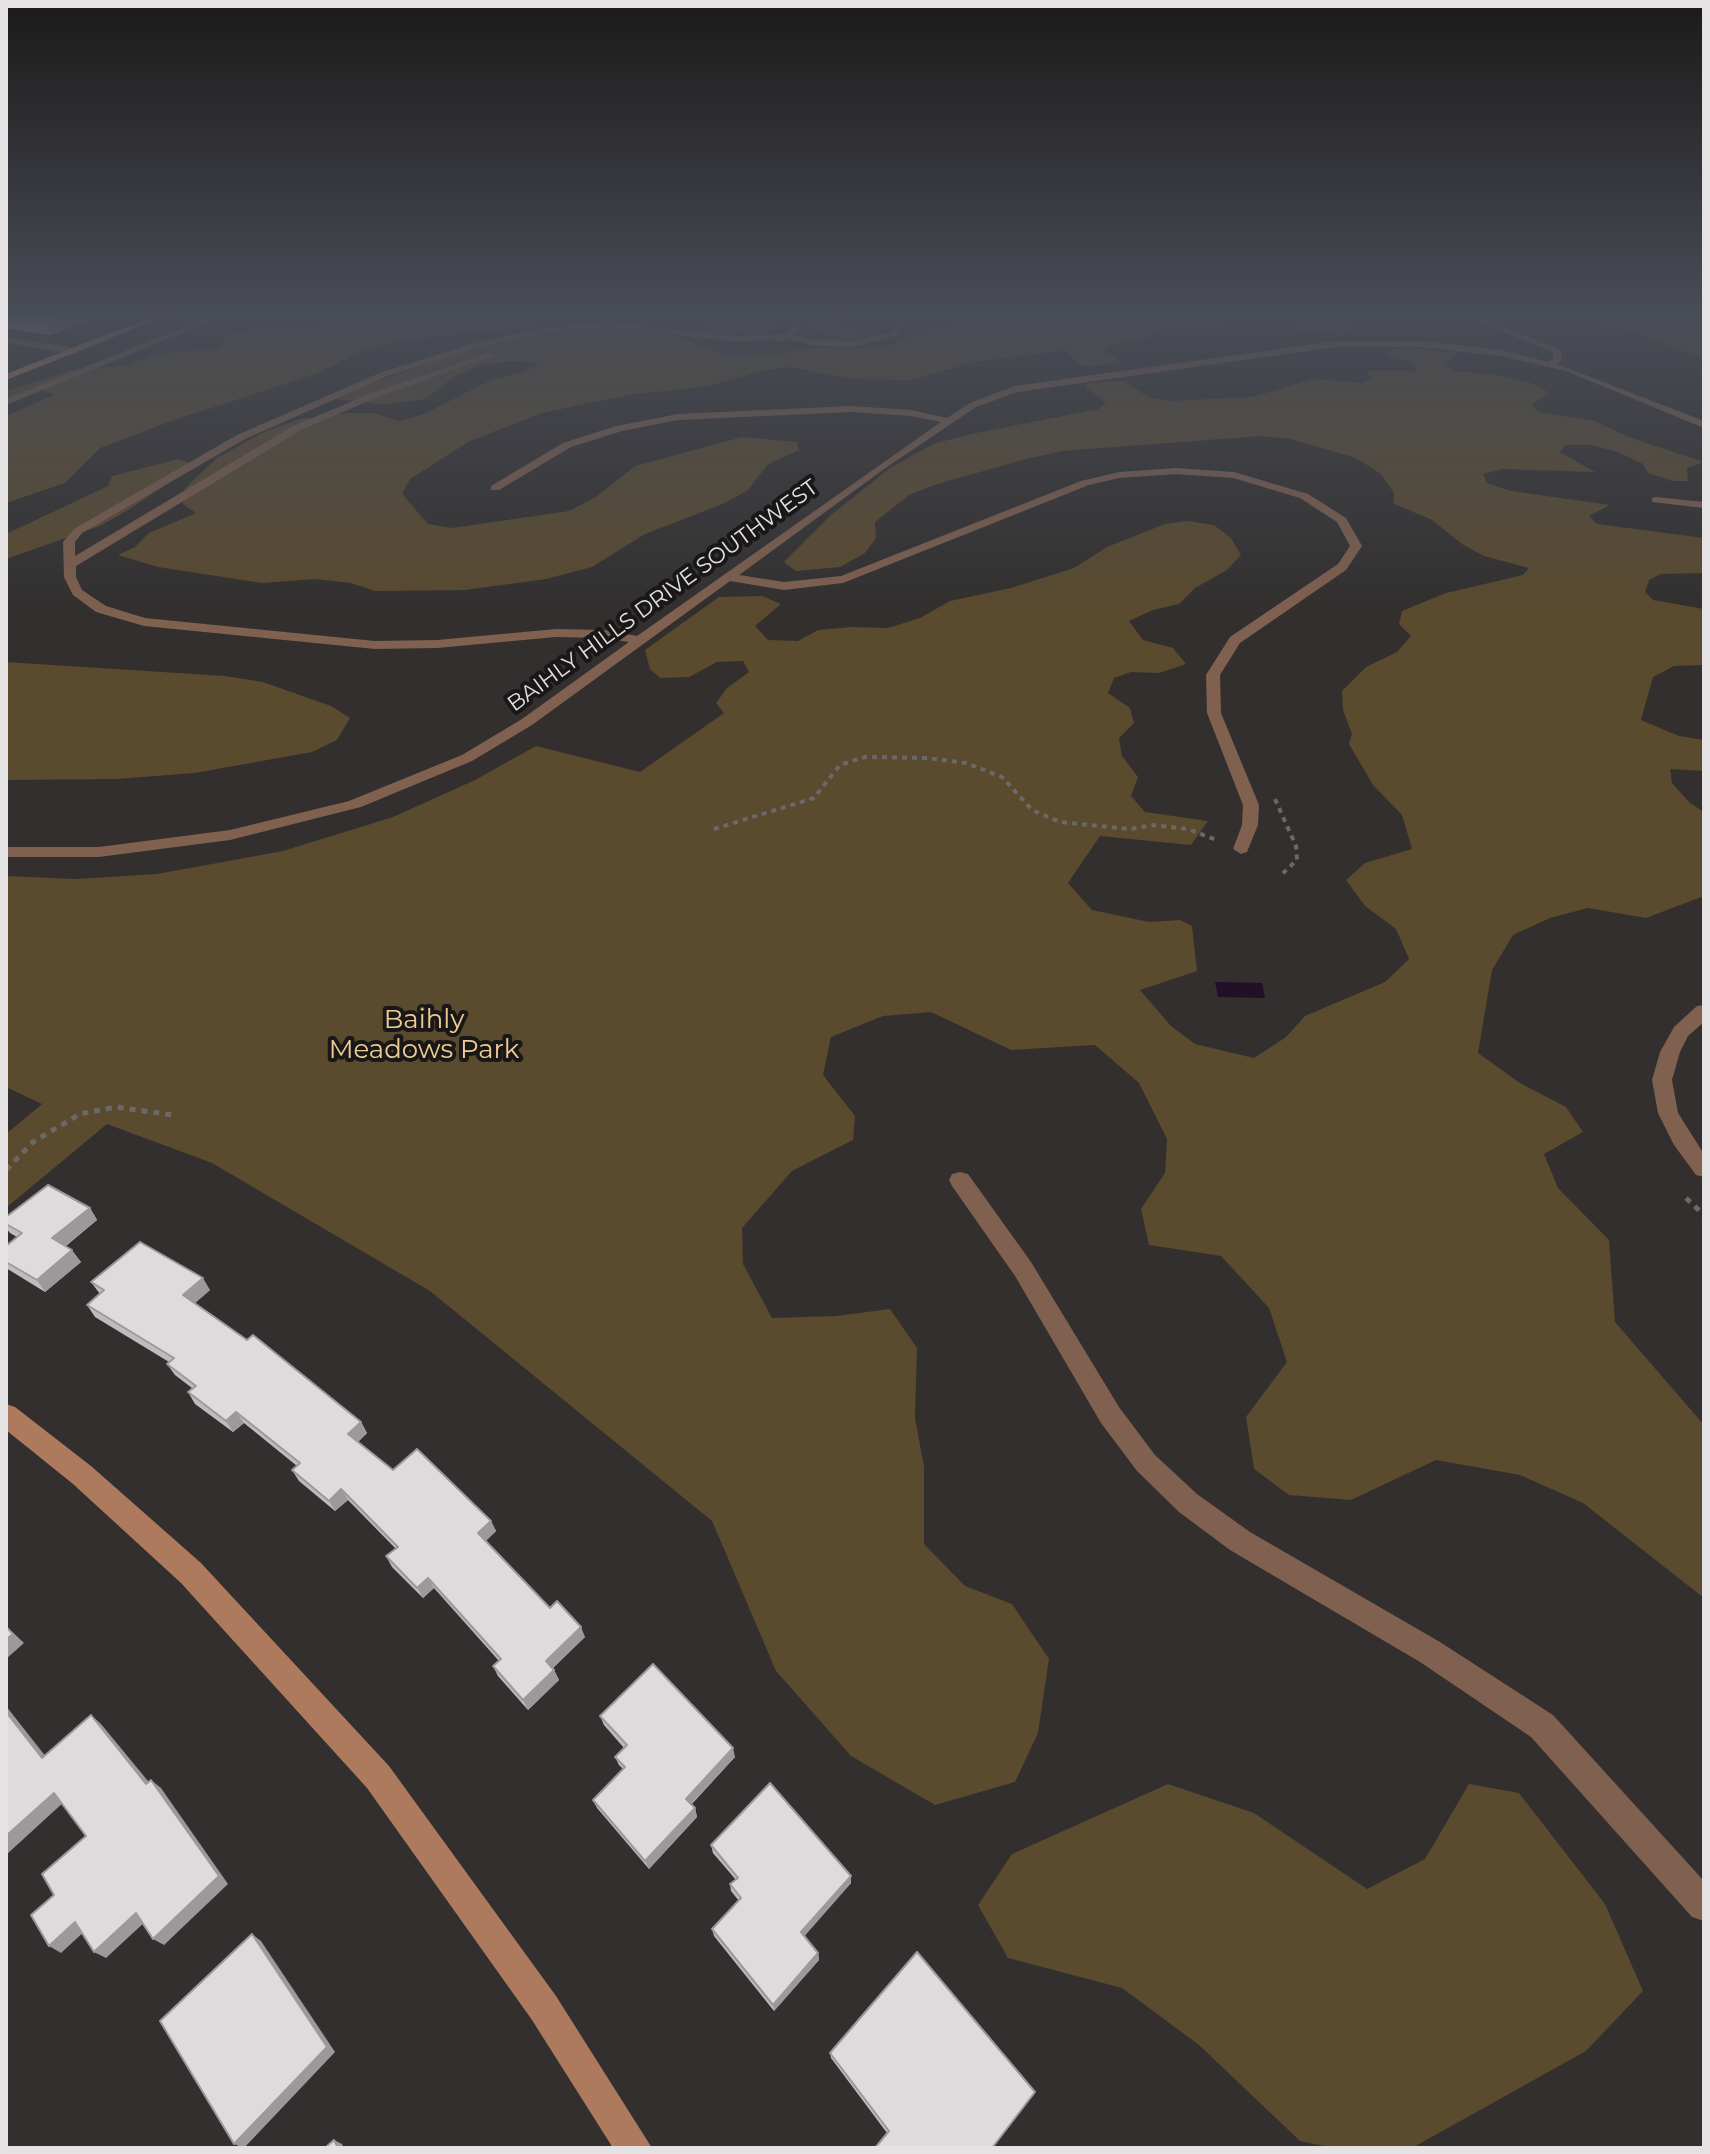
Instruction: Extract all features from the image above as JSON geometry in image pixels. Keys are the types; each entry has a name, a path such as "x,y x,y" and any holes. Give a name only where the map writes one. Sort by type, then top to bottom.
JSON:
{"street":[{"path":"292,415 241,437 78,531 69,542 70,564 77,592 86,602 144,622 375,645 437,644 556,633 604,634 637,640"},
{"path":"70,564 297,428 329,415"},
{"path":"495,488 567,445 663,419 705,415"},
{"path":"918,415 949,421"},
{"name":"BAIHLY HILLS DRIVE SOUTHWEST","path":"6,852 161,847 296,821 413,783 501,739 880,467 961,415"},
{"name":"BAIHLY HILLS DRIVE SOUTHWEST","path":"1679,415 1704,425"},
{"path":"730,577 784,586 843,579 1085,483 1133,473 1176,471 1234,475 1283,487 1314,501 1342,520 1351,532 1356,546 1352,555 1342,567 1235,640 1213,675 1214,713 1251,805 1250,825 1241,849"},
{"path":"1656,500 1704,505"},
{"path":"1704,1011 1681,1032 1670,1052 1662,1080 1668,1113 1704,1169"},
{"path":"960,1180 1023,1269 1110,1415 1156,1473 1188,1503 1240,1541 1430,1652 1542,1726 1704,1905"},
{"path":"6,1415 82,1475 191,1573 378,1777 544,2008 634,2148"}],"path":[{"path":"714,829 814,798 840,765 865,757 927,758 966,763 1002,777 1032,810 1060,822 1130,829 1153,825 1188,829 1241,849"},
{"path":"6,1170 33,1142 80,1114 116,1107 173,1115"},
{"path":"1686,1198 1704,1215"}],"green space":[{"path":"191,415 100,448 65,483 6,503 6,416"},
{"path":"337,415 377,415 399,421 422,415 538,415 470,441 410,479 402,494 428,524 452,528 569,511 596,497 635,466 742,437 797,442 799,450 768,464 748,490 725,503 645,534 592,567 546,579 465,590 375,591 351,583 316,579 262,583 158,567 118,555 135,547 149,533 196,513 183,504 185,488 217,458 262,433 300,419"},
{"name":"Baihly Meadows Park","path":"1070,415 1555,415 1595,421 1631,438 1704,462 1687,468 1688,481 1673,481 1648,473 1643,464 1618,452 1592,445 1566,445 1560,452 1595,472 1502,469 1483,474 1487,483 1511,491 1610,505 1589,516 1597,524 1704,538 1704,573 1661,574 1649,580 1645,592 1653,600 1704,609 1704,665 1674,666 1653,677 1641,720 1679,736 1704,740 1704,771 1670,769 1672,783 1690,803 1704,812 1704,896 1646,918 1588,908 1550,918 1513,935 1492,970 1478,1053 1520,1083 1566,1107 1583,1132 1544,1154 1558,1188 1609,1240 1615,1322 1704,1425 1704,1598 1583,1503 1520,1475 1436,1460 1351,1500 1289,1495 1254,1469 1246,1417 1287,1362 1269,1308 1221,1256 1149,1245 1141,1209 1165,1173 1167,1139 1139,1083 1095,1045 1011,1050 931,1012 883,1016 831,1037 823,1075 855,1116 853,1140 792,1171 742,1228 743,1264 772,1318 836,1316 890,1309 917,1348 915,1418 924,1467 924,1544 965,1586 1012,1604 1049,1659 1038,1733 1015,1782 935,1805 851,1756 776,1671 712,1521 430,1291 212,1163 107,1124 6,1208 6,1134 42,1104 6,1087 6,876 76,879 157,874 283,851 393,817 475,780 536,746 640,772 724,713 716,703 727,688 749,672 743,661 717,662 689,677 660,678 650,669 645,650 719,597 762,596 781,604 755,626 768,640 798,641 818,630 888,628 920,618 950,601 1011,588 1074,568 1107,547 1165,524 1187,521 1214,525 1231,538 1241,555 1227,570 1195,588 1179,604 1153,610 1129,621 1143,640 1173,648 1186,664 1159,673 1131,672 1114,678 1108,693 1130,708 1134,723 1119,738 1122,756 1138,777 1131,796 1145,812 1208,821 1191,845 1100,836 1068,883 1092,910 1149,922 1180,920 1192,926 1197,971 1140,990 1171,1026 1195,1044 1254,1058 1286,1037 1305,1016 1385,982 1409,959 1396,929 1365,906 1346,880 1365,863 1412,849 1402,815 1373,785 1349,744 1352,734 1343,710 1342,691 1366,667 1397,652 1411,636 1399,624 1402,611 1446,593 1523,575 1529,568 1484,556 1462,544 1432,520 1393,503 1394,493 1381,474 1356,458 1290,439 1261,436 1062,451 1026,459 909,495 875,522 876,538 865,553 840,567 796,571 784,562 831,515 890,468 933,444"},
{"path":"179,459 196,465 128,510 100,526 6,559 6,534 108,486 112,476"},
{"path":"6,662 225,676 263,682 331,706 350,718 337,740 312,752 195,773 117,779 6,780"},
{"path":"1168,1784 1254,1813 1367,1889 1425,1859 1469,1784 1519,1793 1605,1904 1643,1991 1586,2051 1412,2148 1334,2148 1300,2141 1199,2045 1122,1988 1008,1958 978,1905 1012,1854"}],"shaded area":[{"path":"1215,982 1262,983 1265,998 1218,997"}],"building":[{"path":"48,1185 90,1208 52,1238 72,1250 37,1280 6,1262 6,1246 22,1233 6,1224 6,1217"},
{"path":"140,1242 203,1278 183,1295 247,1340 253,1335 361,1422 348,1434 393,1470 417,1449 491,1521 478,1533 550,1608 557,1601 581,1627 546,1661 554,1670 523,1700 493,1666 501,1659 428,1578 417,1588 386,1556 398,1547 341,1489 329,1501 292,1470 300,1463 236,1412 226,1421 188,1392 196,1386 167,1364 174,1358 87,1305 104,1290 91,1282"},
{"path":"6,1627 13,1634 6,1639"},
{"path":"653,1664 733,1748 686,1799 695,1808 645,1861 593,1800 625,1767 615,1757 627,1745 600,1716"},
{"path":"6,1712 42,1758 91,1715 146,1784 151,1780 219,1876 153,1939 136,1913 94,1952 75,1922 49,1946 31,1915 54,1895 42,1874 86,1836 54,1793 6,1836"},
{"path":"770,1783 851,1876 801,1932 818,1953 773,2005 712,1929 741,1898 730,1884 738,1878 711,1845"},
{"path":"252,1934 327,2047 234,2144 160,2021"},
{"path":"917,1952 1035,2092 992,2148 875,2148 889,2131 830,2053"},
{"path":"334,2140 338,2148 325,2148"}]}
